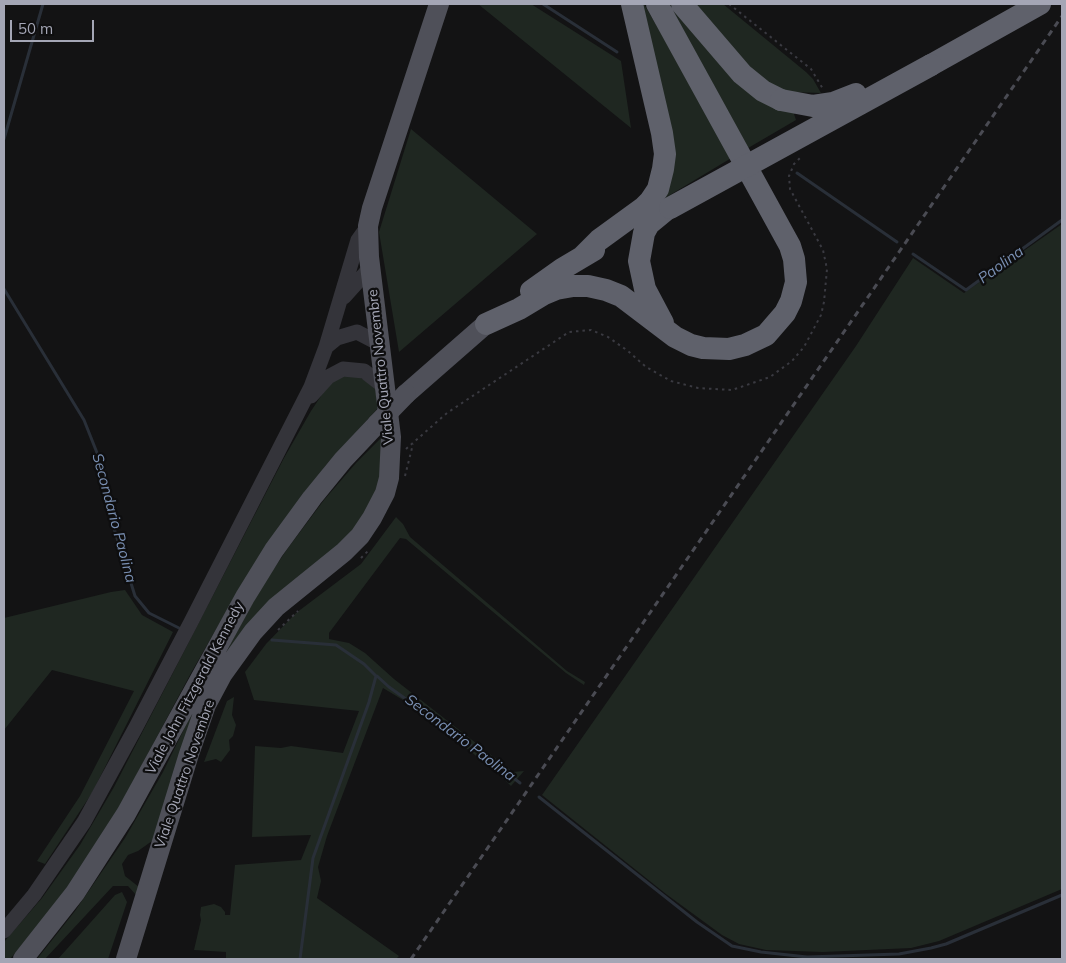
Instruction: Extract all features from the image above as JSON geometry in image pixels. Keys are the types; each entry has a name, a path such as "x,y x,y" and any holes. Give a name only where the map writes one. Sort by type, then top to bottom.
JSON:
{"highway":[{"path":"582,258 599,240 650,201 658,189 666,154 632,4"},
{"path":"682,4 742,74 763,91 781,100 813,106 833,103 866,90 900,72 931,65"},
{"path":"486,324 562,269 1040,4"},
{"path":"486,324 520,309 556,289 588,286 621,296 684,342 703,348 729,349 745,345 766,334 777,324 791,301 796,276 794,259 786,237 657,5"},
{"path":"667,330 645,289 639,261 644,233 650,224 668,209"}],"main road":[{"name":"Viale Quattro Novembre","path":"126,959 206,705 234,657 253,632 276,607 344,552 360,536 385,493 390,461 391,437 370,268 368,226 372,208 439,4"},
{"name":"Viale John Fitzgerald Kennedy","path":"23,959 75,893 108,843 161,752 245,597 274,550 343,460 406,394 486,324"}],"street":[{"path":"4,931 34,894 84,822 136,727 319,369 358,240 368,226"},
{"path":"339,305 349,290 370,268"},
{"path":"326,346 336,338 357,332 380,344"},
{"path":"301,406 328,377 343,369 364,371 386,388"}],"path":[{"path":"729,4 811,69 827,94"},
{"path":"413,444 447,413 569,332 591,330 608,338 628,351 646,367 670,381 698,388 732,390 764,380 792,361 804,347 821,315 824,302 826,269 823,250 790,189 789,176 794,164 803,155"}],"shaded area":[{"path":"478,4 531,4 621,61 631,128"},
{"path":"640,4 644,4 733,157 660,201"},
{"path":"665,4 675,4 798,111 794,114 796,120 743,151"},
{"path":"686,4 723,4 806,72 813,79 821,93 790,92 761,81"},
{"path":"411,129 537,234 399,352 379,232"},
{"path":"1062,224 1062,889 939,941 911,948 823,952 766,950 739,944 722,935 666,894 542,795 856,346 913,258 964,293"},
{"path":"353,373 375,387 378,408 326,465 242,584 191,673 105,834 51,911 10,959 4,959 4,942 42,898 80,845 114,787 284,458 311,411 329,384 340,375"},
{"path":"381,438 383,466 374,498 348,538 259,614 152,841 138,851 128,855 122,864 125,876 139,887 137,896 128,886 113,886 45,959 37,959 75,911 125,838 163,772 188,721 262,586 324,500"},
{"path":"396,517 403,524 410,537 567,671 585,682 584,685 566,673 406,539 400,538 329,633 329,639 349,643 365,653 394,679 513,772 524,771 511,786 499,774 413,706 383,688 327,836 318,867 321,881 317,898 399,956 396,959 226,959 226,952 194,950 201,920 201,907 214,904 221,907 225,915 230,915 235,865 301,860 311,835 252,837 255,746 281,748 291,746 343,753 359,711 254,700 245,672 266,644 296,613 361,564"},
{"path":"125,590 142,615 173,632 92,793 45,864 37,861 80,796 134,691 52,670 4,730 4,618"},
{"path":"234,697 232,715 236,725 233,736 229,740 230,750 221,762 216,759 204,762 227,701"},
{"path":"122,892 127,902 108,959 58,959 115,895"}],"waterway":[{"name":"Secondario Paolina","path":"4,139 43,4"},
{"name":"Paolina","path":"543,4 617,52"},
{"name":"Paolina","path":"797,173 897,242"},
{"name":"Paolina","path":"913,254 966,290 1062,220"},
{"name":"Secondario Paolina","path":"4,289 84,420 105,473 113,525 135,596 149,613 179,628"},
{"name":"Secondario Paolina","path":"272,640 336,645 364,664 376,676 369,702 313,858 300,959"},
{"name":"Secondario Paolina","path":"377,676 389,687 520,783"},
{"path":"539,797 697,922 732,946 761,952 807,957 899,954 931,948 946,944 1062,895"}],"railway":[{"path":"411,959 1062,16"}]}
